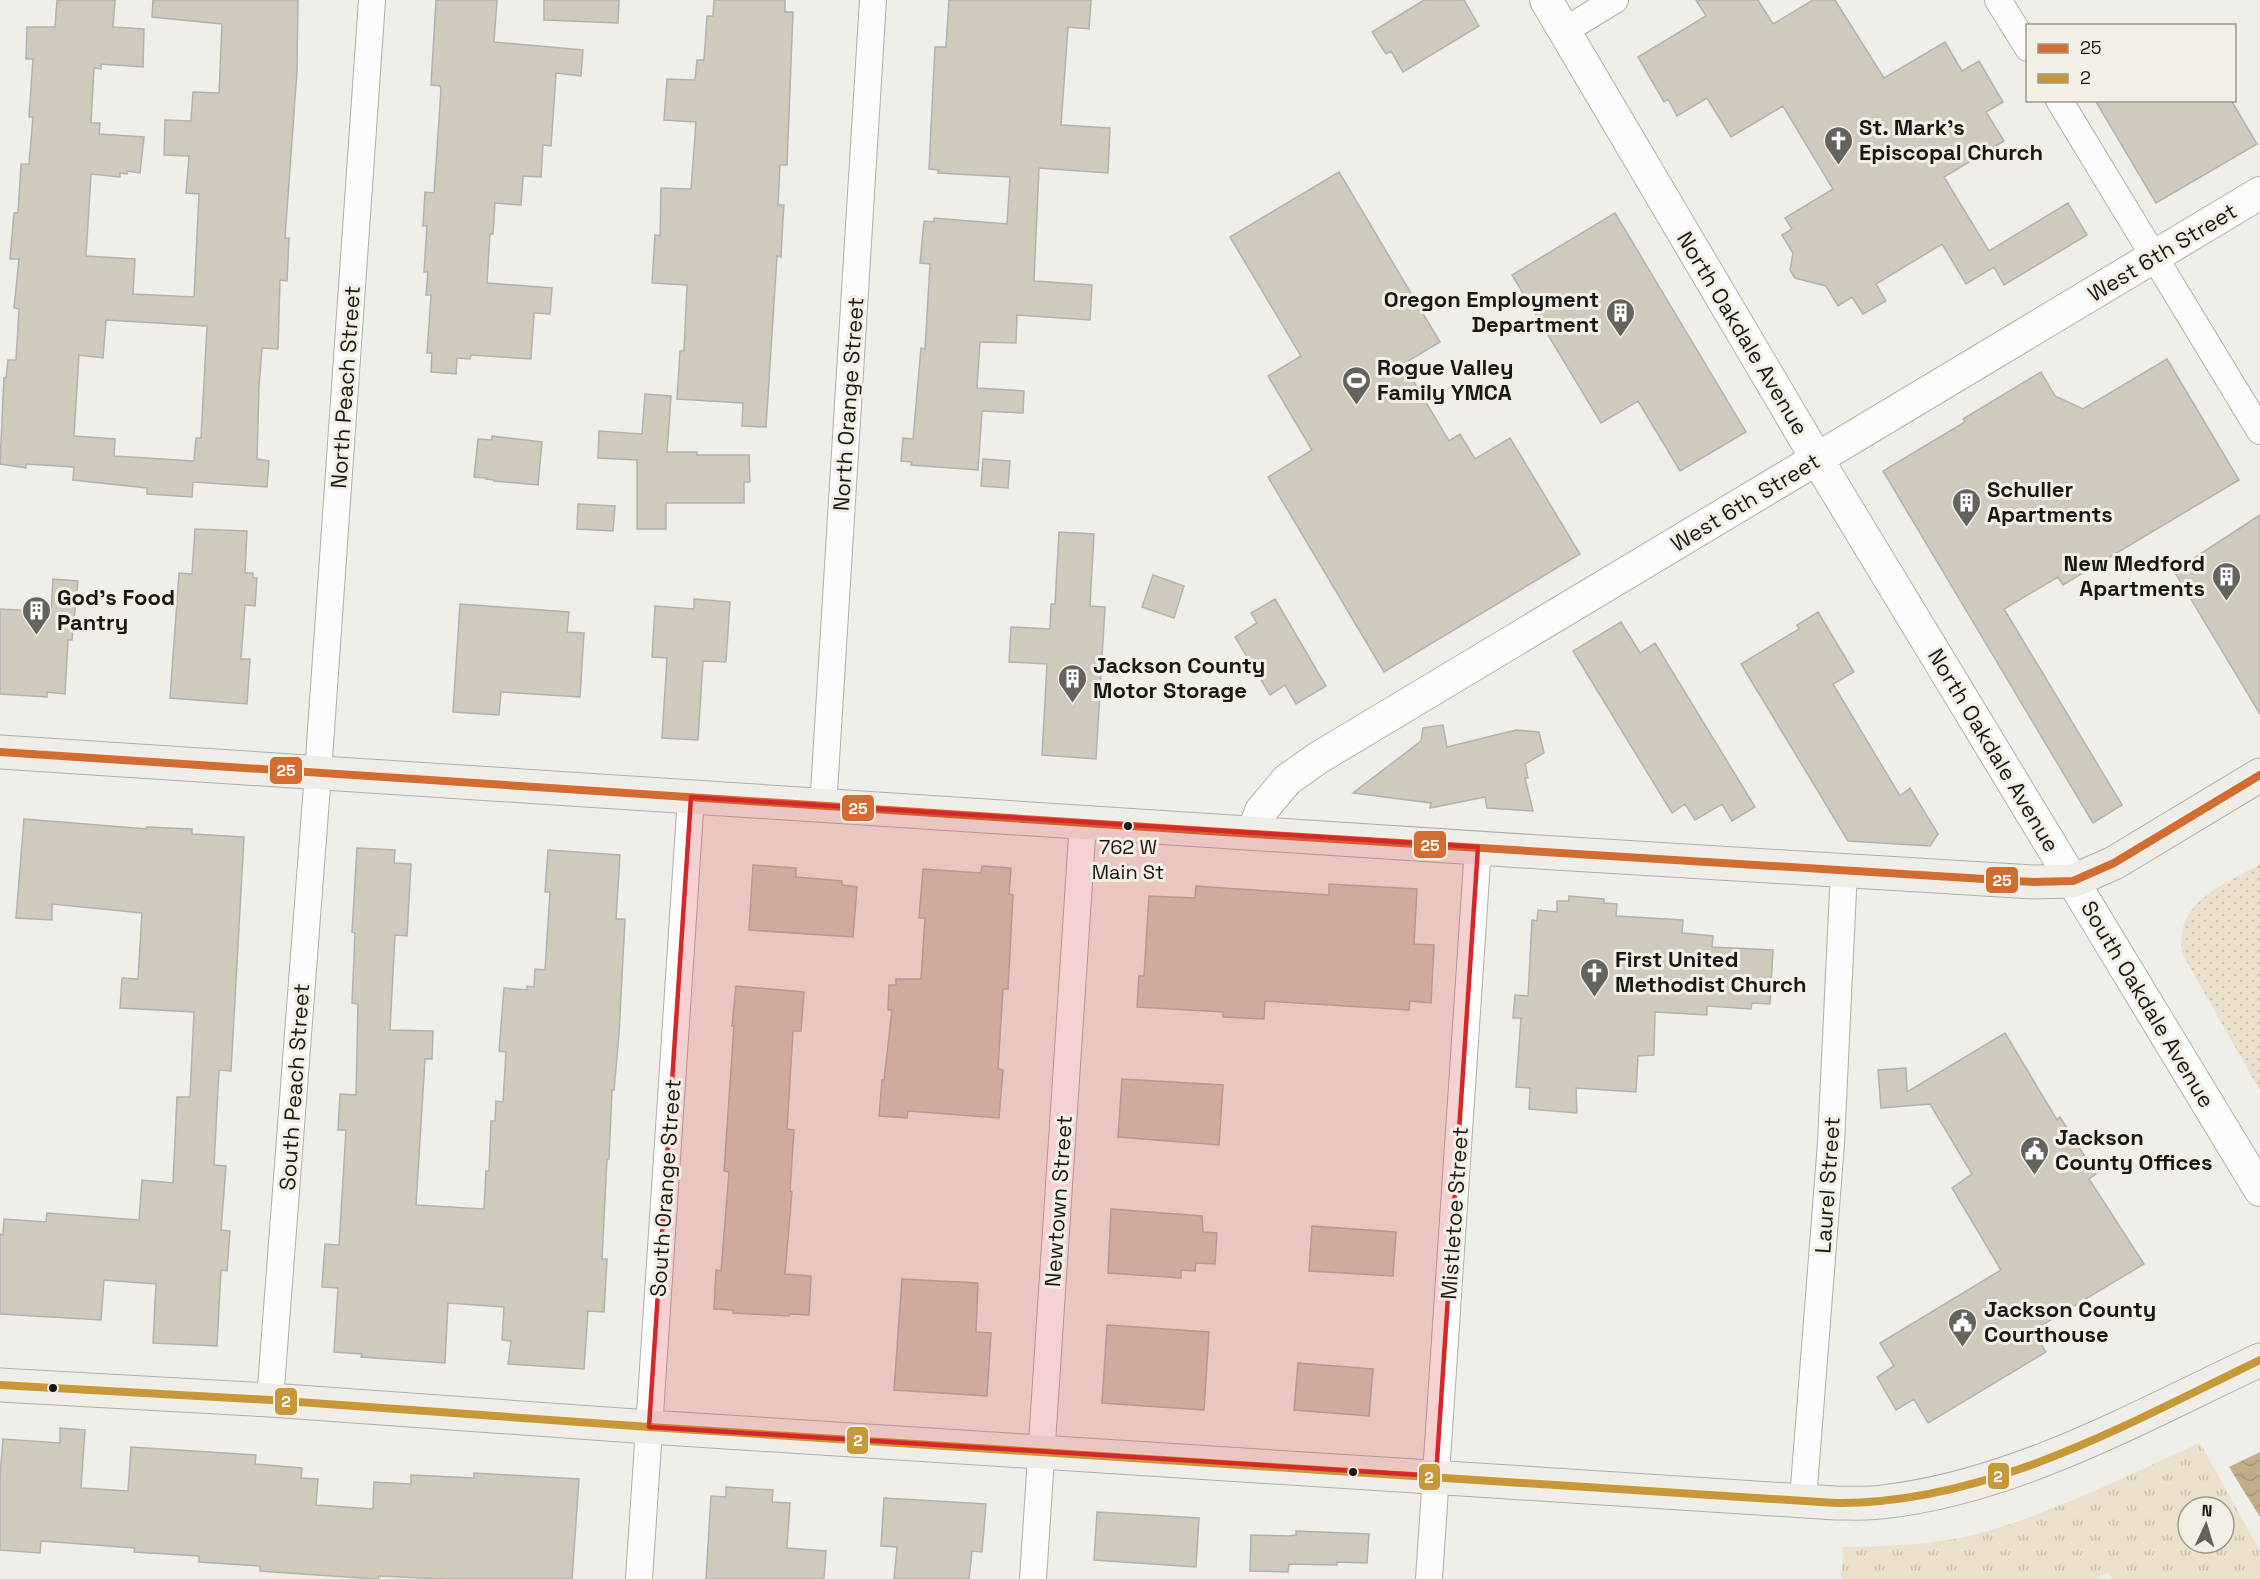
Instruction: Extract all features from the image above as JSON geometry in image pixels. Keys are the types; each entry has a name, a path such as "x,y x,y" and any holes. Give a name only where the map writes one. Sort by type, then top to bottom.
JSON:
{"main road":[{"path":"0,752 691,797 823,808 1083,822 2033,882 2073,881 2114,863 2260,775"},
{"path":"0,1385 270,1400 649,1427 1803,1500 1881,1503 1956,1489 2030,1464 2089,1440 2260,1360"}],"street":[{"name":"North Peach Street","path":"318,773 372,0"},
{"name":"North Orange Street","path":"823,808 873,0"},
{"name":"North Oakdale Avenue","path":"1545,0 1817,459 2073,881"},
{"path":"1564,31 1615,0"},
{"path":"1998,0 2026,45"},
{"path":"2060,102 2260,431"},
{"name":"West 6th Street","path":"1253,833 1261,811 1287,780 1318,758 2260,193"},
{"name":"South Peach Street","path":"270,1400 318,773"},
{"name":"South Orange Street","path":"639,1579 691,797"},
{"name":"Newtown Street","path":"1034,1579 1083,822"},
{"name":"Mistletoe Street","path":"1429,1579 1478,847"},
{"name":"Laurel Street","path":"1803,1500 1831,1143 1844,870"},
{"name":"South Oakdale Avenue","path":"2073,881 2260,1190"}],"highlighted area":[{"path":"691,797 1478,847 1436,1476 649,1427"}],"green space":[{"path":"2260,864 2260,1091 2182,953 2182,934 2185,921 2201,900 2212,891"},
{"path":"2200,1443 2229,1495 2176,1495 2176,1555 2236,1555 2236,1508 2260,1551 2260,1579 2112,1579 2108,1572 2095,1579 1841,1579 1843,1547 1934,1542 1970,1536 2069,1502"}],"water":[{"path":"2260,1452 2260,1517 2229,1467"}],"building":[{"path":"57,0 115,0 113,27 144,29 143,67 101,64 101,69 94,68 91,123 100,123 99,134 144,137 140,173 127,171 127,174 120,173 120,177 91,174 86,256 135,259 133,294 194,297 199,194 186,193 189,156 164,155 165,120 191,121 193,92 219,93 222,24 152,17 153,0 298,0 297,71 285,238 289,238 287,281 280,280 278,349 262,348 259,387 257,459 269,461 267,487 193,482 192,497 147,494 147,488 73,480 74,467 26,464 26,468 0,464 4,378 6,378 8,360 16,360 19,309 14,308 19,259 10,259 14,213 18,213 21,164 29,164 33,117 29,117 33,59 26,59 27,27 55,27","holes":["106,320 207,326 201,438 196,438 194,461 114,456 115,439 74,436 79,355 103,358"]},
{"path":"436,0 497,0 494,42 583,50 581,76 556,73 551,146 543,145 541,177 523,176 521,205 495,203 493,234 490,234 487,283 552,288 550,314 534,313 531,359 471,355 470,359 457,358 456,374 431,372 432,353 427,353 431,295 426,295 428,272 424,272 427,226 423,226 425,192 434,193 441,89 440,86 431,85"},
{"path":"544,0 619,0 618,23 544,20"},
{"path":"714,0 785,0 785,12 793,12 787,165 780,165 778,205 784,205 781,257 777,256 766,427 742,426 743,403 677,399 680,351 684,351 687,285 652,283 655,235 660,236 661,188 691,189 696,122 664,120 667,79 695,80 697,60 704,60 707,16 713,16"},
{"path":"949,0 1091,0 1089,29 1068,27 1061,125 1110,128 1108,173 1039,168 1034,281 1092,285 1090,320 1017,315 1016,343 980,342 977,388 1024,391 1023,413 982,411 978,470 911,465 912,462 901,461 903,438 913,439 921,348 925,349 930,264 920,263 924,221 934,222 934,218 1007,224 1010,177 938,173 939,170 929,169 935,47 946,47"},
{"path":"1424,0 1464,0 1479,26 1403,72 1391,51 1386,54 1372,32"},
{"path":"1696,0 1758,0 1773,24 1813,0 1835,0 1884,78 1945,42 1962,71 1979,61 2003,102 1986,112 2004,141 1944,177 1989,251 2068,203 2087,235 2004,285 1994,267 1966,284 1942,244 1876,284 1886,301 1863,314 1852,297 1838,306 1826,286 1795,278 1790,270 1793,253 1782,235 1792,229 1785,218 1833,189 1783,106 1731,137 1707,98 1677,116 1668,99 1664,102 1638,57 1706,16"},
{"path":"2096,102 2232,102 2257,144 2156,203"},
{"name":"Rogue Valley Family YMCA","path":"1339,172 1440,342 1403,364 1449,441 1460,434 1475,459 1510,438 1580,554 1384,672 1268,477 1312,450 1268,376 1301,356 1230,237"},
{"name":"Oregon Employment Department","path":"1615,213 1746,432 1680,471 1638,401 1601,423 1512,275"},
{"path":"2167,359 2239,480 2063,585 2058,577 2004,609 2122,805 2093,823 1883,471 1965,422 1963,419 2041,372 2055,396 2083,409"},
{"path":"645,394 671,396 667,452 697,452 697,455 749,455 750,482 744,482 744,503 666,503 666,529 637,529 637,460 598,458 599,431 642,434"},
{"path":"492,436 542,442 538,485 474,477 478,439 492,440"},
{"path":"983,459 1010,461 1008,488 981,486"},
{"path":"578,504 615,506 613,531 577,529"},
{"name":"New Medford Apartments","path":"2260,515 2260,714 2174,571"},
{"path":"195,529 247,531 245,573 253,573 253,578 257,578 255,606 245,605 241,659 250,659 247,704 170,698 179,573 192,574"},
{"name":"Jackson County Motor Storage","path":"1059,532 1094,534 1090,606 1105,607 1096,759 1042,755 1047,664 1009,662 1011,627 1050,629 1051,604 1055,604"},
{"path":"1153,575 1184,586 1174,618 1142,607"},
{"name":"God's Food Pantry","path":"53,579 78,581 72,640 68,640 65,694 47,692 47,697 0,694 0,609 51,612"},
{"path":"694,599 730,602 726,662 703,661 698,740 662,738 667,658 652,657 655,606 694,609"},
{"path":"1275,599 1326,686 1296,704 1285,685 1270,695 1235,637 1257,623 1251,613"},
{"path":"460,604 569,612 567,632 584,633 580,697 501,692 499,715 453,712"},
{"path":"1818,612 1854,672 1833,684 1900,796 1910,788 1938,834 1930,846 1848,841 1741,664 1799,629 1797,625"},
{"path":"1621,622 1640,653 1655,643 1755,807 1732,821 1722,804 1695,820 1685,804 1672,813 1573,651"},
{"path":"1443,725 1447,747 1516,730 1539,732 1544,753 1525,764 1528,778 1525,778 1533,811 1487,808 1485,797 1430,808 1431,803 1353,793 1421,741 1423,728"},
{"path":"24,819 147,829 147,827 192,829 192,834 244,837 231,1071 219,1070 214,1165 226,1166 221,1230 230,1231 227,1271 221,1270 217,1346 153,1343 156,1284 104,1280 101,1320 0,1314 0,1234 3,1235 4,1219 46,1222 47,1213 139,1220 142,1180 173,1183 177,1097 190,1097 194,1012 120,1008 122,978 138,979 142,913 52,904 52,920 16,918"},
{"path":"357,848 395,850 394,863 411,864 407,936 395,935 390,1030 433,1031 432,1059 425,1059 416,1205 484,1209 486,1171 489,1171 491,1121 495,1121 496,1101 503,1102 506,1052 499,1051 504,988 527,990 527,986 534,987 535,969 545,970 550,892 545,892 548,850 620,855 616,919 625,919 619,1034 614,1090 612,1090 609,1159 607,1159 602,1259 607,1259 604,1312 588,1311 584,1369 508,1364 511,1341 502,1340 504,1307 448,1303 445,1363 361,1357 362,1354 334,1352 338,1288 322,1287 325,1244 339,1245 346,1130 338,1130 340,1094 356,1095 358,1004 352,1003 355,933 352,932"},
{"path":"753,865 796,868 796,877 842,881 842,885 857,887 853,937 749,930"},
{"path":"982,866 1011,868 1009,894 1013,895 1008,989 1003,989 998,1069 1003,1070 999,1118 908,1111 907,1118 879,1116 892,1010 888,1010 889,985 896,985 896,979 921,979 925,918 919,918 923,869 981,873"},
{"path":"1329,884 1417,889 1414,944 1434,945 1431,1003 1410,1001 1409,1010 1265,1001 1264,1019 1223,1017 1223,1012 1137,1007 1139,976 1144,976 1149,896 1195,898 1196,886 1329,895"},
{"path":"1569,896 1604,899 1604,903 1617,904 1616,916 1683,920 1682,933 1713,936 1712,947 1773,950 1770,1004 1752,1003 1751,1009 1707,1006 1707,1015 1655,1012 1654,1055 1638,1056 1636,1092 1576,1088 1577,1113 1529,1109 1530,1088 1516,1087 1521,1018 1513,1018 1515,995 1528,996 1532,920 1537,921 1538,910 1557,912 1557,901 1569,901"},
{"path":"736,986 804,992 801,1031 793,1031 787,1129 794,1130 790,1191 792,1192 785,1274 811,1276 809,1315 733,1313 733,1310 714,1309 716,1270 721,1271 729,1172 724,1171"},
{"path":"2005,1033 2057,1120 2060,1117 2096,1174 2089,1179 2144,1264 2032,1331 2046,1352 1928,1423 1914,1399 1896,1410 1877,1377 1894,1366 1880,1343 2001,1270 1952,1188 1972,1174 1930,1104 1881,1108 1878,1070 1906,1068 1907,1092"},
{"path":"1122,1079 1223,1085 1219,1145 1118,1137"},
{"path":"1111,1209 1202,1216 1203,1232 1217,1233 1215,1264 1196,1263 1195,1271 1181,1270 1181,1278 1108,1273"},
{"path":"1312,1226 1396,1232 1393,1276 1309,1271"},
{"path":"902,1279 978,1283 976,1332 991,1333 987,1396 894,1390"},
{"path":"1107,1325 1209,1332 1204,1410 1102,1403"},
{"path":"1298,1363 1373,1369 1369,1416 1294,1410"},
{"path":"60,1428 85,1430 81,1488 128,1491 131,1447 256,1455 255,1464 302,1468 301,1478 318,1479 316,1505 373,1509 374,1482 411,1484 411,1475 474,1478 474,1473 579,1479 572,1579 444,1579 379,1576 375,1579 260,1571 260,1566 199,1562 199,1556 134,1552 135,1548 41,1541 40,1553 0,1550 0,1476 3,1439 60,1443"},
{"path":"726,1487 773,1490 772,1502 790,1503 787,1548 826,1551 824,1579 706,1579 711,1496 726,1497"},
{"path":"884,1498 986,1504 982,1552 972,1551 969,1579 894,1579 897,1547 881,1546"},
{"path":"1097,1512 1199,1518 1196,1567 1094,1560"},
{"path":"1296,1531 1369,1534 1367,1563 1289,1564 1288,1572 1250,1571 1251,1535 1289,1536 1296,1535"}],"transit line":[{"name":"25","path":"0,752 2033,882 2073,881 2114,863 2260,775"},
{"name":"2","path":"0,1385 270,1400 649,1427 1836,1503 1892,1500 1948,1490 2002,1475 2107,1434 2260,1360"}],"place":[{"name":"St. Mark's Episcopal Church","path":"1838,166"},
{"name":"Oregon Employment Department","path":"1620,338"},
{"name":"Rogue Valley Family YMCA","path":"1356,406"},
{"name":"Schuller Apartments","path":"1966,528"},
{"name":"New Medford Apartments","path":"2226,602"},
{"name":"God's Food Pantry","path":"36,636"},
{"name":"Jackson County Motor Storage","path":"1072,704"},
{"name":"762 W Main St","path":"1128,826"},
{"name":"First United Methodist Church","path":"1594,998"},
{"name":"Jackson County Offices","path":"2034,1176"},
{"name":"Jackson County Courthouse","path":"1963,1348"}]}
